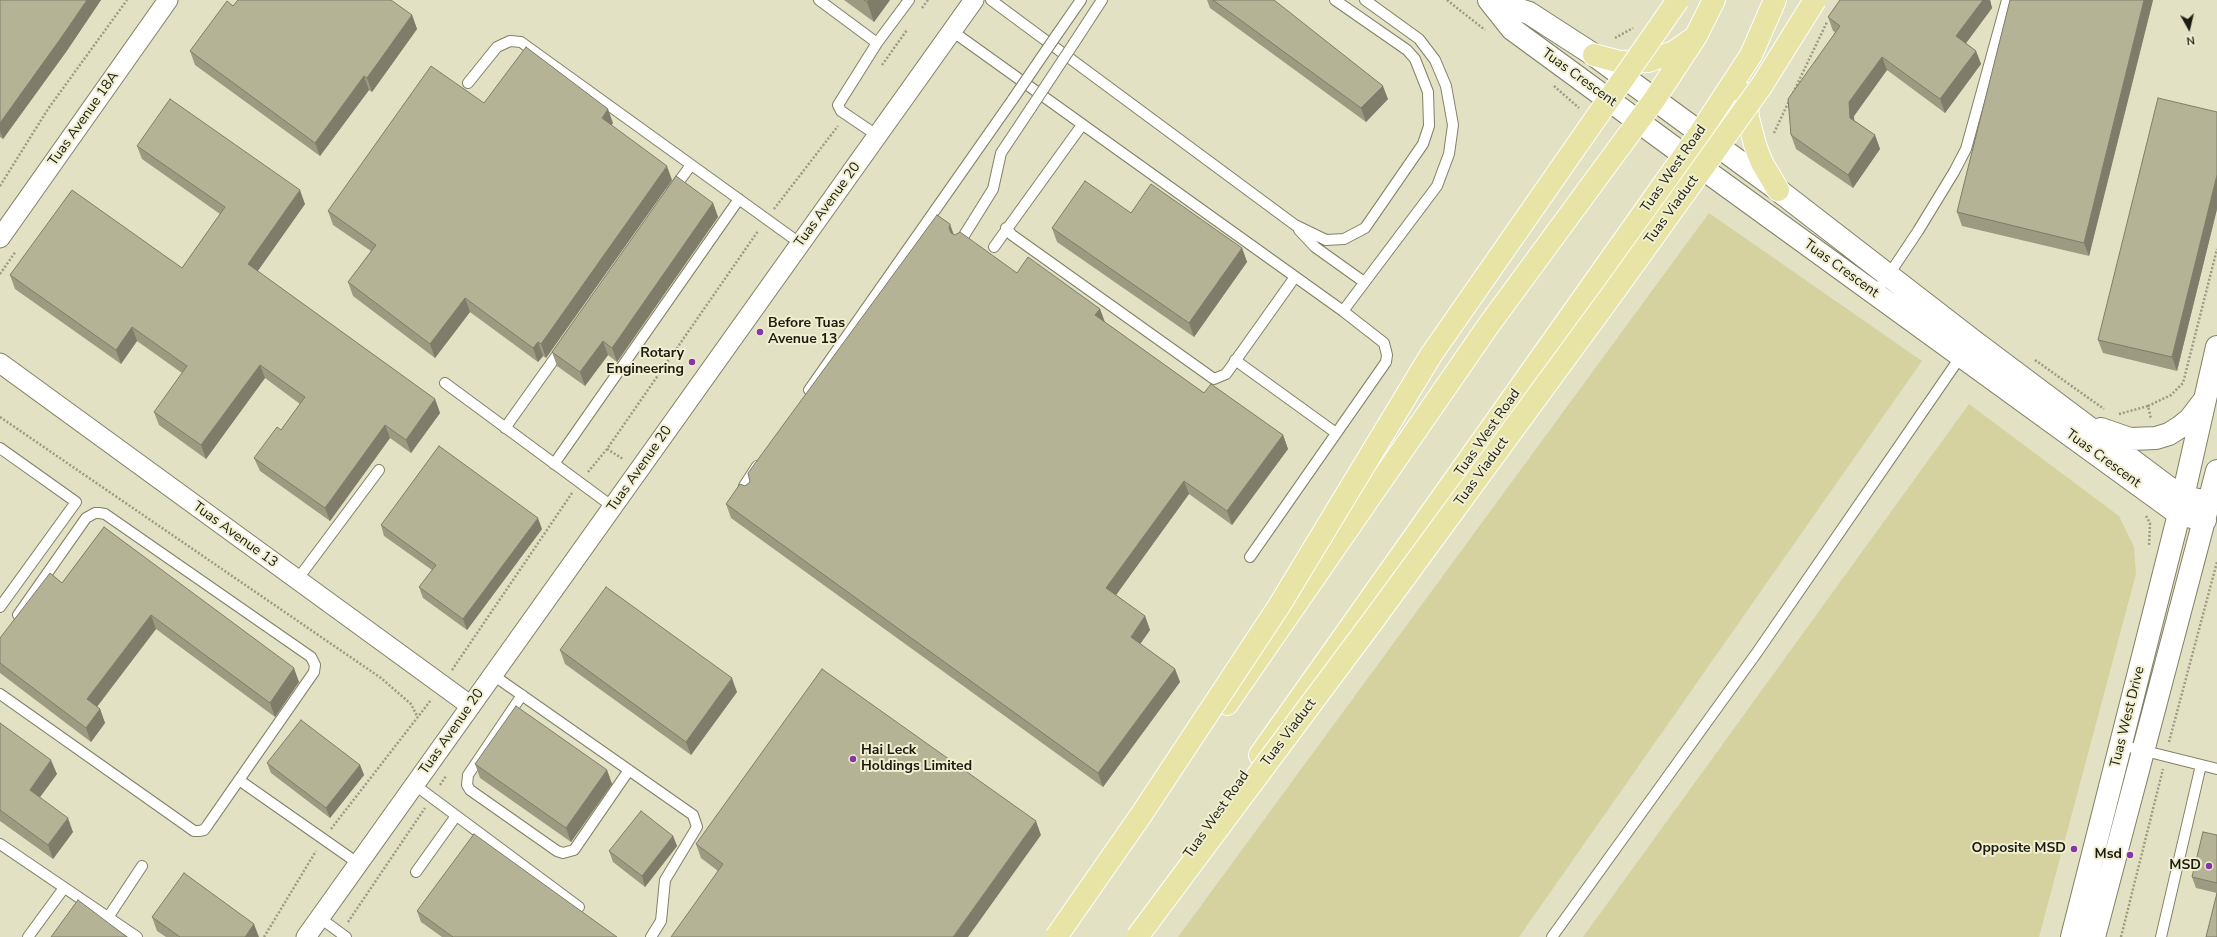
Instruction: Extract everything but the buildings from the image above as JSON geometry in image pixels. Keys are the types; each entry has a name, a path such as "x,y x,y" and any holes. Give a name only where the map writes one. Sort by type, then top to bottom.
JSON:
{"main road":[{"path":"1056,937 1145,808 1280,606 1431,355 1678,0"},
{"path":"1066,937 1483,333 1654,100 1696,36 1714,0"},
{"name":"Tuas West Road","path":"1131,937 1700,133 1751,55 1775,0"},
{"name":"Tuas Viaduct","path":"1137,937 1377,616 1603,306 1762,86 1815,0"},
{"path":"1594,55 1620,62 1648,61 1674,52 1696,36"},
{"path":"1751,55 1746,94 1751,134 1762,163 1778,190"}],"street":[{"name":"Tuas Avenue 18A","path":"0,238 168,0"},
{"name":"Tuas Avenue 20","path":"306,937 974,0"},
{"name":"Tuas Crescent","path":"1489,0 1529,14 1594,55 1778,190 1888,276 2076,418 2181,506"},
{"name":"Tuas Crescent","path":"1489,0 1512,29 1961,356 2181,506 2207,511"},
{"name":"Tuas West Drive","path":"2072,937 2181,506 2203,401 2217,347"},
{"name":"Tuas Avenue 13","path":"0,363 471,706"},
{"path":"2076,418 2108,432 2130,439 2156,438 2170,434 2180,427 2190,419 2203,401"},
{"name":"Tuas West Drive","path":"2094,937 2217,471"}],"lane":[{"path":"819,0 877,43"},
{"path":"878,136 840,111 838,105 877,43 909,0"},
{"path":"991,0 1295,225 1326,240 1344,239 1365,228 1423,144 1429,126 1428,92 1415,59 1407,50 1335,0"},
{"path":"805,396 1081,0"},
{"path":"960,242 993,190 1001,153 1102,0"},
{"path":"1343,311 1437,186 1449,154 1453,125 1446,86 1435,60 1418,39 1365,0"},
{"path":"1875,293 1888,276 1954,172 1966,149 2007,0"},
{"path":"952,32 1343,311 1384,343 1387,354 1386,362 1250,558"},
{"path":"468,83 498,47 510,41 521,42 801,244"},
{"path":"994,247 1006,228 1082,125"},
{"path":"668,197 691,165"},
{"path":"554,464 739,199"},
{"path":"1295,225 1315,247 1364,282"},
{"path":"1006,228 1012,235 1214,379 1226,374 1295,277"},
{"path":"506,428 569,338"},
{"path":"1552,937 1758,651 1961,356"},
{"path":"1235,360 1336,433"},
{"path":"445,383 613,507"},
{"path":"0,448 76,502 0,607"},
{"path":"749,493 744,486 765,454"},
{"path":"297,580 379,470"},
{"path":"0,694 194,831 204,830 314,672 315,665 311,657 105,514 99,513 95,513 86,518 14,622"},
{"path":"493,675 693,815 697,827 665,880 661,921 651,937"},
{"path":"522,695 468,774 467,785 470,790 557,851 563,853 574,850 629,770"},
{"path":"2121,746 2217,769"},
{"path":"2161,937 2201,765"},
{"path":"239,780 359,864"},
{"path":"415,785 579,907"},
{"path":"416,872 456,816"},
{"path":"0,844 64,888 109,916 137,937"},
{"path":"109,916 142,866"},
{"path":"28,937 64,888"},
{"path":"320,918 346,937"}],"path":[{"path":"0,186 48,109 127,0"},
{"path":"918,14 928,0"},
{"path":"1773,134 1827,21"},
{"path":"878,71 909,26"},
{"path":"264,937 324,839 442,685 579,482 607,449 767,219 847,115"},
{"path":"2113,415 2148,406 2171,395 2183,383 2217,249"},
{"path":"2031,357 2107,411"},
{"path":"2148,406 2156,438"},
{"path":"0,417 381,678 412,704 418,718"}],"shaded area":[{"path":"1709,213 1922,361 1519,937 1178,937"},
{"path":"1969,404 2119,516 2134,547 2136,574 2039,937 1583,937"}],"place":[{"name":"Before Tuas Avenue 13","path":"760,332"},
{"name":"Rotary Engineering","path":"692,362"},
{"name":"Hai Leck Holdings Limited","path":"853,759"},
{"name":"Opposite MSD","path":"2074,849"},
{"name":"Msd","path":"2130,855"},
{"name":"MSD","path":"2209,866"}]}
